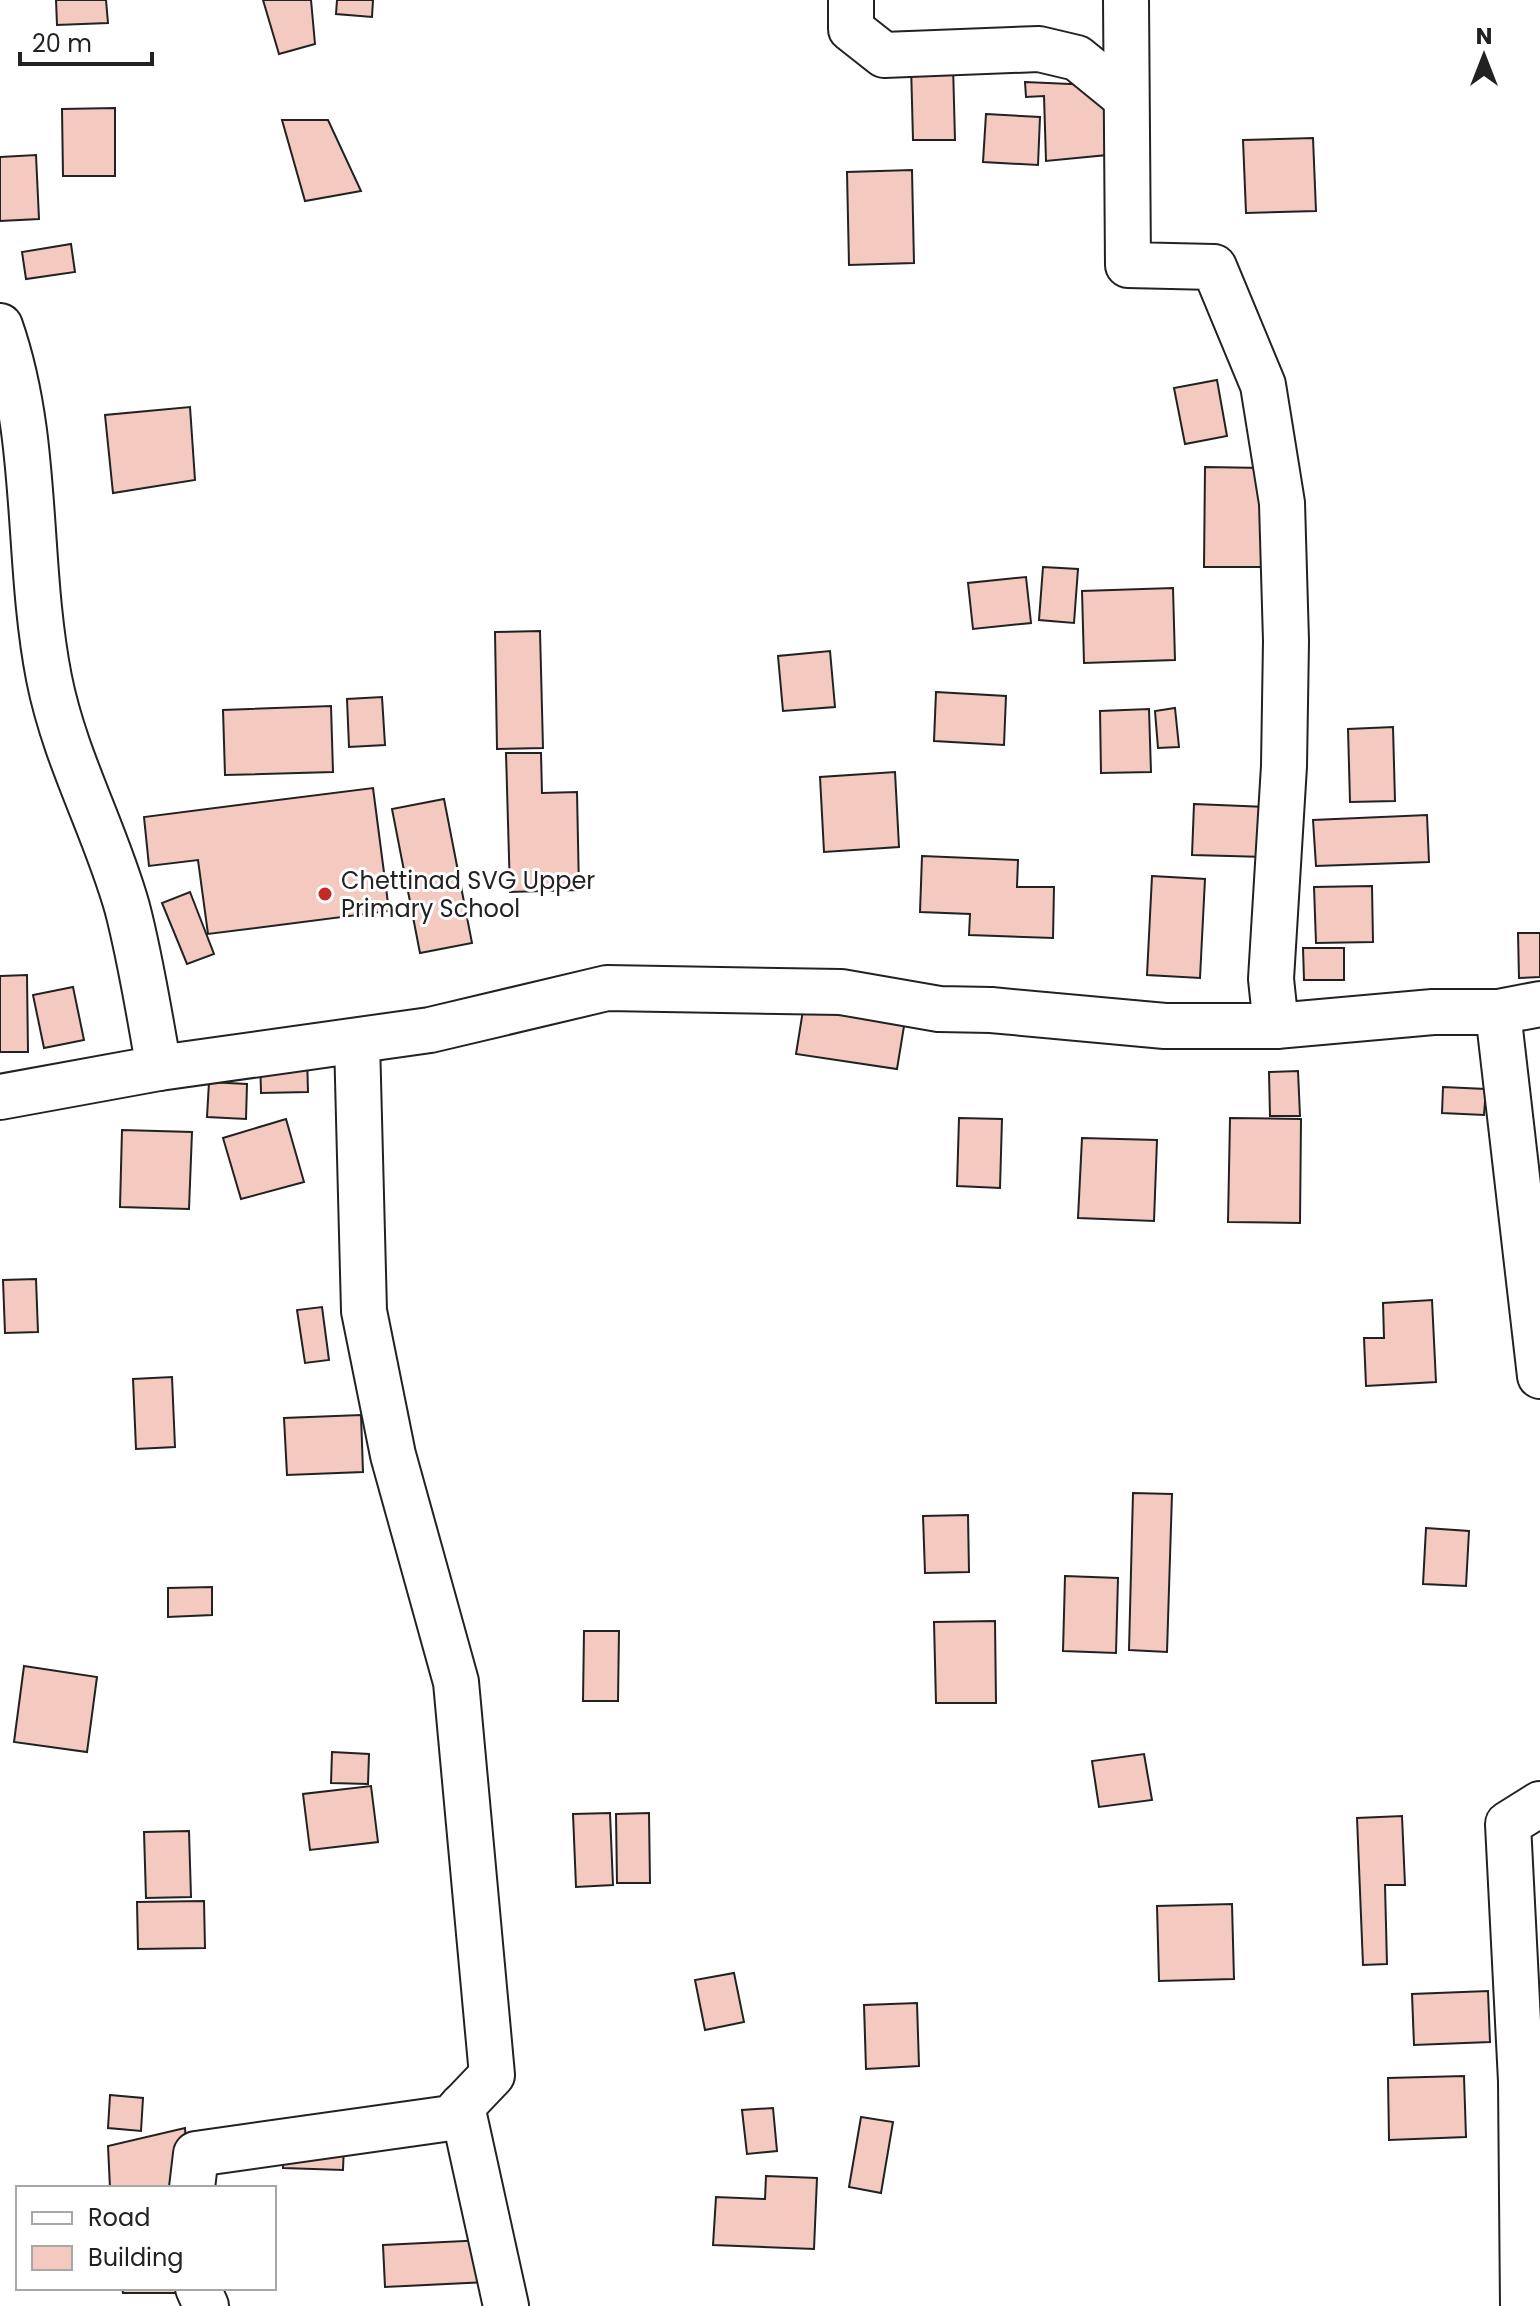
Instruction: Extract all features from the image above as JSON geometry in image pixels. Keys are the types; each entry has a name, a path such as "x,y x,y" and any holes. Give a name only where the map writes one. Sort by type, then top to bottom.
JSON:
{"street":[{"path":"851,0 851,29 884,55 1039,49 1077,58 1126,98"},
{"path":"1126,0 1128,265 1214,267 1263,385 1282,503 1286,641 1284,781 1271,979 1276,1026"},
{"path":"0,326 17,373 30,456 38,608 50,681 72,765 126,906 159,1068"},
{"path":"0,1097 159,1068 430,1030 607,988 841,992 939,1009 991,1010 1165,1026 1276,1026 1519,1008 1540,1376"},
{"path":"192,2186 196,2154 451,2118 492,2075 456,1682 393,1455 364,1311 357,1041"},
{"path":"1523,2306 1521,2081 1508,1824 1540,1804"},
{"path":"462,2106 506,2306"}],"building":[{"path":"56,0 106,0 108,23 57,25"},
{"path":"263,0 311,0 315,44 279,54"},
{"path":"337,0 373,0 372,17 336,14"},
{"path":"911,65 953,65 955,140 913,140"},
{"path":"1025,82 1093,85 1105,97 1107,155 1046,161 1044,96 1026,97"},
{"path":"115,108 115,176 63,176 62,109"},
{"path":"986,114 1040,117 1038,165 983,162"},
{"path":"282,120 328,120 361,191 305,201"},
{"path":"1313,138 1316,211 1246,213 1243,140"},
{"path":"36,155 39,219 0,221 0,157"},
{"path":"912,170 914,263 849,265 847,172"},
{"path":"71,244 75,272 26,279 22,252"},
{"path":"1217,380 1227,436 1185,444 1174,388"},
{"path":"190,407 195,480 113,493 105,415"},
{"path":"1205,467 1265,468 1264,567 1204,567"},
{"path":"1043,567 1078,569 1074,623 1039,620"},
{"path":"1026,577 1031,623 973,629 968,583"},
{"path":"1173,588 1175,660 1084,663 1082,591"},
{"path":"540,631 543,748 497,749 495,632"},
{"path":"830,651 835,707 783,711 778,656"},
{"path":"936,692 1006,696 1004,745 934,741"},
{"path":"382,697 385,745 349,747 347,699"},
{"path":"331,706 333,772 225,775 223,710"},
{"path":"1175,708 1179,747 1158,748 1155,711"},
{"path":"1149,709 1151,772 1101,773 1100,711"},
{"path":"1393,727 1395,801 1350,802 1348,729"},
{"path":"506,753 541,753 542,793 577,792 579,890 510,892"},
{"path":"895,772 899,847 824,852 820,777"},
{"path":"373,788 389,911 208,934 198,860 149,866 144,817"},
{"path":"444,799 472,943 420,953 392,809"},
{"path":"1194,804 1267,807 1266,857 1192,855"},
{"path":"1427,815 1429,862 1316,866 1313,820"},
{"path":"922,856 1018,860 1017,887 1054,887 1053,938 969,935 970,914 920,912"},
{"path":"1152,876 1205,879 1200,978 1147,975"},
{"path":"1372,886 1373,942 1316,943 1314,887"},
{"path":"190,892 214,954 187,964 162,903"},
{"path":"1518,933 1540,933 1540,977 1519,978"},
{"path":"1303,948 1344,948 1344,980 1304,980"},
{"path":"27,975 28,1052 0,1052 0,976"},
{"path":"73,987 84,1040 44,1048 33,995"},
{"path":"804,1004 905,1020 897,1069 796,1054"},
{"path":"307,1054 308,1092 261,1093 260,1055"},
{"path":"1298,1071 1300,1116 1270,1116 1269,1072"},
{"path":"209,1082 247,1084 246,1119 207,1117"},
{"path":"1443,1087 1486,1089 1484,1115 1442,1113"},
{"path":"959,1118 1002,1119 1000,1188 957,1186"},
{"path":"1230,1118 1301,1119 1300,1223 1228,1222"},
{"path":"286,1119 304,1182 241,1199 223,1138"},
{"path":"122,1130 192,1132 189,1209 120,1207"},
{"path":"1082,1138 1157,1140 1154,1221 1078,1218"},
{"path":"36,1279 38,1332 5,1333 3,1280"},
{"path":"1432,1300 1436,1382 1366,1386 1364,1338 1384,1338 1383,1303"},
{"path":"322,1307 329,1360 305,1363 297,1310"},
{"path":"172,1377 175,1447 136,1449 133,1379"},
{"path":"361,1415 363,1472 287,1475 284,1418"},
{"path":"1133,1493 1172,1494 1167,1652 1129,1650"},
{"path":"968,1515 969,1572 925,1573 923,1516"},
{"path":"1426,1528 1469,1531 1466,1586 1423,1584"},
{"path":"1065,1576 1118,1578 1116,1653 1063,1651"},
{"path":"212,1587 212,1615 168,1617 168,1588"},
{"path":"995,1621 996,1703 936,1703 934,1622"},
{"path":"584,1631 619,1631 618,1701 583,1701"},
{"path":"24,1666 97,1677 87,1752 14,1742"},
{"path":"332,1752 369,1754 368,1784 331,1783"},
{"path":"1144,1754 1152,1800 1099,1807 1092,1761"},
{"path":"371,1786 378,1842 310,1850 303,1794"},
{"path":"610,1813 613,1885 576,1887 573,1814"},
{"path":"649,1813 650,1883 617,1883 616,1814"},
{"path":"1402,1816 1405,1885 1385,1885 1387,1964 1363,1965 1357,1818"},
{"path":"189,1831 191,1897 146,1898 144,1832"},
{"path":"204,1901 205,1948 138,1949 137,1902"},
{"path":"1232,1904 1234,1979 1159,1981 1157,1906"},
{"path":"734,1973 744,2022 705,2030 695,1980"},
{"path":"1488,1991 1490,2042 1414,2045 1412,1994"},
{"path":"917,2003 919,2066 866,2069 864,2005"},
{"path":"1464,2076 1466,2137 1389,2140 1388,2078"},
{"path":"110,2095 143,2098 141,2131 108,2128"},
{"path":"773,2108 777,2151 747,2154 742,2110"},
{"path":"861,2117 893,2122 881,2193 849,2187"},
{"path":"185,2128 189,2186 110,2186 108,2146"},
{"path":"284,2143 344,2144 343,2170 283,2168"},
{"path":"766,2176 817,2178 814,2249 713,2245 716,2197 765,2199"},
{"path":"485,2240 487,2282 385,2287 383,2245"},
{"path":"122,2290 184,2290 185,2293 123,2293"}],"place":[{"name":"Chettinad SVG Upper Primary School","path":"325,894"}]}
